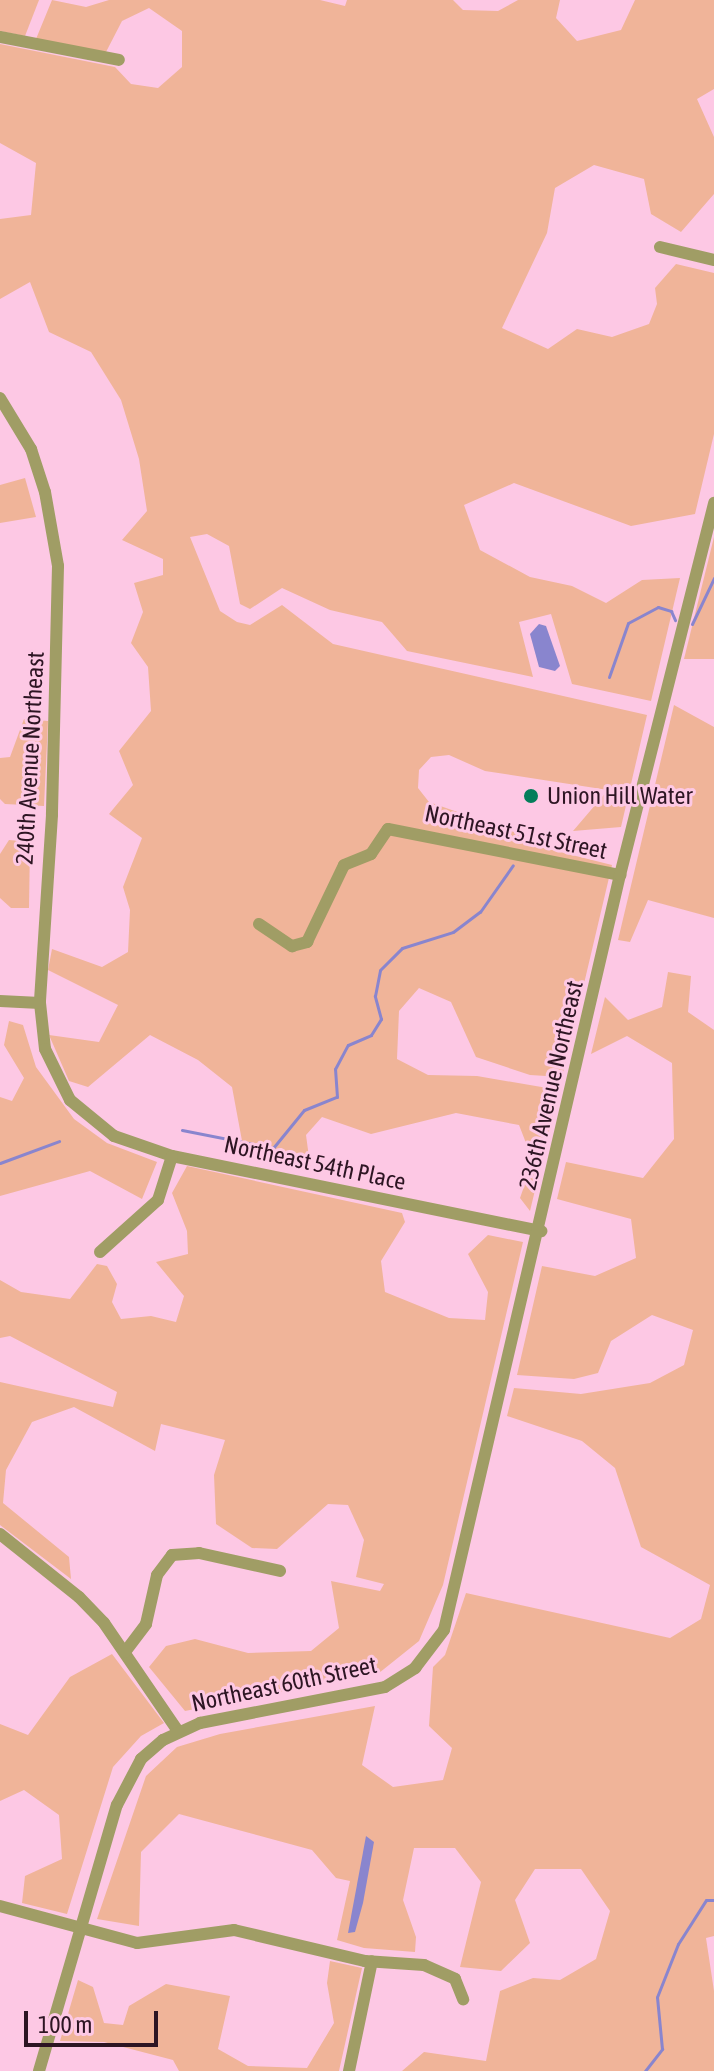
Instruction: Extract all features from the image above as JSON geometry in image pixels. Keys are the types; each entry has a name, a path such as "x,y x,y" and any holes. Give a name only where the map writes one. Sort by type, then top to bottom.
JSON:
{"street":[{"path":"0,37 119,60"},
{"path":"660,247 714,260"},
{"name":"240th Avenue Northeast","path":"0,398 31,449 45,492 58,566 52,802 40,1003 45,1049 54,1072 87,1119"},
{"name":"236th Avenue Northeast","path":"415,1668 444,1630 455,1601 620,875 714,503"},
{"name":"Northeast 51st Street","path":"259,924 292,946 307,942 344,865 371,854 388,829 620,875"},
{"path":"0,1001 40,1003"},
{"name":"Northeast 54th Place","path":"87,1119 114,1136 172,1156 541,1231"},
{"path":"100,1252 158,1200 172,1156"},
{"path":"0,1534 79,1597 125,1652 178,1731"},
{"path":"125,1652 146,1624 157,1575 172,1555 199,1553 280,1571"},
{"name":"Northeast 60th Street","path":"81,1927 129,1777 150,1750 178,1731 216,1719 369,1693 415,1668"},
{"path":"0,1906 137,1943 234,1930 372,1961 437,1967 460,1984 463,1999"},
{"path":"39,2071 81,1927"},
{"path":"349,2071 372,1961"}],"shaded area":[{"path":"0,0 39,0 25,36 0,31"},
{"path":"52,0 86,7 109,0 320,0 345,6 347,0 453,0 463,10 498,11 518,0 560,0 556,18 577,41 621,30 635,0 714,0 714,89 697,99 714,137 714,194 681,232 651,214 644,179 594,165 555,188 547,233 502,328 548,349 577,329 612,337 649,324 657,304 655,288 676,264 714,273 714,434 695,514 631,526 514,483 464,505 480,550 530,577 572,586 606,603 642,580 680,578 651,701 572,684 551,614 519,622 533,677 407,651 382,622 330,610 282,588 250,609 240,604 229,546 207,534 190,537 220,611 237,622 250,625 282,605 333,644 647,715 621,827 573,831 608,790 485,771 449,755 431,757 419,770 418,788 429,802 514,832 536,846 612,865 562,1077 530,1075 476,1057 451,1002 419,988 399,1011 397,1059 428,1075 477,1076 559,1090 530,1211 520,1198 533,1161 519,1125 456,1113 371,1134 322,1117 306,1135 311,1172 245,1157 232,1087 198,1060 150,1035 88,1087 69,1081 49,1035 99,1042 118,1005 48,970 52,949 102,967 128,952 130,910 123,887 142,838 109,814 133,785 119,751 151,711 148,667 131,643 143,612 134,583 163,575 163,559 122,540 147,511 139,459 121,400 91,352 49,332 30,282 0,299 0,219 31,215 36,163 0,143 0,44 115,67 131,84 158,88 182,67 182,31 149,8 122,21 106,52 36,39"},
{"path":"25,478 36,517 0,523 0,485"},
{"path":"714,537 714,659 684,659"},
{"path":"539,624 546,626 560,666 555,671 539,667 530,634"},
{"path":"674,705 714,727 714,918 648,900 630,942 618,940"},
{"path":"24,719 48,721 44,806 5,804 0,799 0,758 10,757"},
{"path":"9,840 30,842 29,908 11,908 0,898 0,854"},
{"path":"668,972 691,976 688,1012 714,1030 714,1936 706,1938 714,1991 714,2071 402,2071 424,2052 486,2061 500,1991 533,1978 560,1980 596,1959 610,1911 581,1869 535,1869 515,1900 530,1943 501,1971 460,1967 481,1882 455,1848 414,1848 403,1900 416,1937 415,1952 364,1948 337,1940 350,1881 336,1878 312,1850 179,1814 141,1852 139,1926 97,1919 146,1776 177,1747 220,1734 375,1706 362,1765 393,1787 443,1780 452,1748 429,1726 433,1667 445,1655 466,1593 670,1638 701,1619 710,1585 641,1547 615,1468 582,1441 507,1416 514,1388 581,1394 650,1383 684,1365 693,1330 652,1315 611,1341 598,1373 574,1379 517,1375 542,1266 595,1276 636,1258 631,1219 557,1199 566,1162 643,1178 674,1139 672,1063 627,1036 591,1054 605,997 628,1020 662,1007"},
{"path":"9,1021 23,1025 36,1067 74,1119 107,1143 157,1162 142,1199 90,1171 0,1196 0,1097 12,1101 24,1078 4,1045"},
{"path":"187,1166 402,1213 405,1222 381,1261 385,1292 449,1318 485,1320 488,1292 468,1254 488,1235 523,1242 443,1585 419,1641 379,1673 185,1711 149,1667 166,1646 195,1639 248,1653 311,1651 339,1628 331,1581 380,1591 384,1584 356,1577 364,1540 348,1505 328,1504 277,1549 252,1548 216,1524 214,1475 225,1440 161,1424 155,1451 74,1407 32,1422 6,1470 3,1503 69,1557 71,1579 0,1525 0,1382 113,1407 117,1392 10,1336 0,1338 0,1280 21,1292 70,1299 97,1264 107,1266 117,1284 112,1302 121,1319 151,1316 176,1322 184,1296 156,1262 188,1254 187,1231 172,1193"},
{"path":"112,1654 164,1723 141,1736 113,1767 67,1914 22,1903 25,1876 62,1859 59,1815 24,1790 0,1801 0,1724 28,1735 70,1677"},
{"path":"366,1836 374,1842 363,1903 355,1932 348,1933"},
{"path":"330,1961 362,1968 339,2071 179,2071 173,2060 104,2042 60,2041 78,1980 93,1987 104,2023 123,2025 129,2006 166,1984 230,1996 218,2049 248,2066 307,2068 334,2023 327,1983"}],"waterway":[{"path":"692,624 714,578"},
{"path":"609,677 628,623 658,607 671,611 675,620"},
{"path":"182,1130 273,1148 304,1110 337,1097 335,1069 348,1045 371,1035 381,1019 375,996 380,970 402,948 453,932 480,912 513,865"},
{"path":"0,1163 59,1141"},
{"path":"645,2071 662,2049 657,1997 678,1944 706,1900 714,1900"}],"place":[{"name":"Union Hill Water","path":"531,796"}]}
